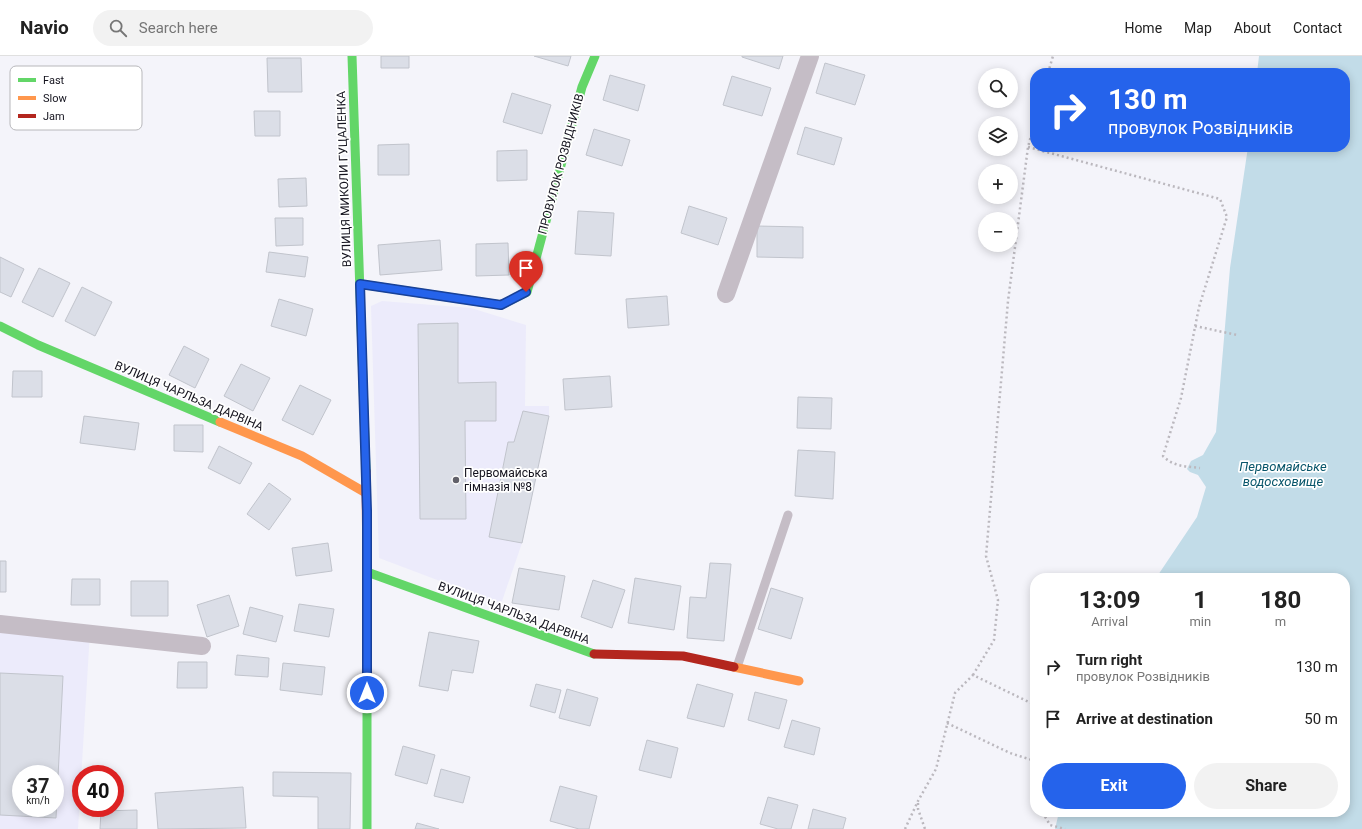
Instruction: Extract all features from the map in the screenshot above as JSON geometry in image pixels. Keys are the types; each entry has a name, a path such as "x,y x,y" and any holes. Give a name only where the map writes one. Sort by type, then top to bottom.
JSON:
{"street":[{"name":"ВУЛИЦЯ МИКОЛИ ГУЦАЛЕНКА","path":"352,56 366,493 367,829"},
{"name":"ПРОВУЛОК РОЗВІДНИКІВ","path":"360,284 501,305 526,292 582,87 595,56"},
{"path":"726,294 810,56"},
{"name":"ВУЛИЦЯ ЧАРЛЬЗА ДАРВІНА","path":"0,326 38,345 302,456 366,493"},
{"name":"ВУЛИЦЯ ЧАРЛЬЗА ДАРВІНА","path":"367,572 593,654 683,656 799,681"},
{"path":"0,624 202,646"}],"lane":[{"path":"737,668 788,515"}],"path":[{"path":"1049,68 1053,56"},
{"path":"905,829 918,801 936,769 955,693 973,675 994,640 998,600 986,556 1008,301 1030,140"},
{"path":"1046,152 1220,199 1227,218 1199,307 1194,326 1181,398 1163,456 1174,464 1200,468"},
{"path":"1194,326 1237,334"},
{"path":"973,675 1030,704"},
{"path":"948,723 1010,753 1030,759"},
{"path":"918,801 918,809 925,829"},
{"path":"1045,817 1050,825 1065,829"}],"shaded area":[{"name":"Первомайська гімназія №8","path":"382,301 471,308 526,325 525,406 549,406 549,416 522,543 501,604 379,558 371,306"},
{"path":"0,629 90,632 82,765 72,765 72,817 79,817 78,829 0,829"}],"water":[{"name":"Первомайське водосховище","path":"1259,56 1362,56 1362,829 1055,829 1058,817 1350,817 1350,573 1159,573 1197,517 1206,487 1198,475 1187,469 1191,461 1203,455 1216,432 1230,268 1247,152 1350,152 1350,68 1258,68"}],"building":[{"path":"381,56 409,56 409,68 381,68"},
{"path":"534,56 571,56 568,66"},
{"path":"742,56 783,56 779,69"},
{"path":"267,58 301,58 302,92 268,92"},
{"path":"825,63 865,75 855,105 816,93"},
{"path":"610,75 645,85 638,111 603,100"},
{"path":"732,76 771,88 762,116 723,105"},
{"path":"512,93 551,105 542,134 503,122"},
{"path":"254,111 280,111 280,136 255,136"},
{"path":"805,127 842,138 834,165 797,154"},
{"path":"594,129 630,140 622,166 586,155"},
{"path":"409,144 409,175 378,175 378,145"},
{"path":"527,150 527,180 497,181 497,151"},
{"path":"306,178 307,206 279,207 278,179"},
{"path":"689,206 727,218 718,245 681,233"},
{"path":"578,211 614,213 611,256 575,254"},
{"path":"275,218 303,218 303,245 276,246"},
{"path":"757,226 803,227 803,258 757,257"},
{"path":"440,240 442,270 380,275 378,245"},
{"path":"508,243 509,275 476,276 476,244"},
{"path":"269,252 308,257 305,277 266,272"},
{"path":"0,257 24,269 11,297 0,292"},
{"path":"39,268 70,283 53,317 22,302"},
{"path":"82,287 112,302 95,336 65,321"},
{"path":"667,296 669,325 628,328 626,299"},
{"path":"279,299 313,309 306,336 271,326"},
{"path":"458,323 458,383 496,382 496,421 465,421 466,519 420,519 418,324"},
{"path":"184,346 209,359 195,388 169,375"},
{"path":"241,364 270,378 253,411 224,396"},
{"path":"13,371 42,371 42,397 12,397"},
{"path":"610,376 612,407 565,410 563,379"},
{"path":"300,385 331,400 313,435 282,420"},
{"path":"798,397 832,398 831,429 797,428"},
{"path":"523,411 549,416 522,543 489,537 508,442 514,442"},
{"path":"84,416 139,423 135,450 80,443"},
{"path":"174,425 203,425 203,452 174,451"},
{"path":"219,446 252,463 240,484 208,468"},
{"path":"798,450 835,452 833,499 795,496"},
{"path":"269,483 291,499 269,530 247,514"},
{"path":"328,543 332,571 296,576 292,548"},
{"path":"0,561 6,561 6,592 0,592"},
{"path":"710,563 731,564 724,641 687,638 690,597 706,598"},
{"path":"519,568 565,576 559,610 512,603"},
{"path":"635,578 681,586 674,630 628,623"},
{"path":"72,579 100,579 100,605 71,605"},
{"path":"593,580 625,590 612,628 581,617"},
{"path":"131,581 168,581 168,616 131,616"},
{"path":"771,588 803,598 791,639 758,629"},
{"path":"229,595 239,626 207,637 197,605"},
{"path":"299,604 334,609 329,637 294,631"},
{"path":"250,607 283,616 276,642 243,634"},
{"path":"429,632 479,641 473,673 452,670 448,691 419,686"},
{"path":"237,655 269,658 268,677 235,675"},
{"path":"178,662 207,662 207,688 177,688"},
{"path":"283,663 325,667 322,695 280,690"},
{"path":"0,673 63,676 59,765 12,765 12,816 0,815"},
{"path":"536,684 561,690 555,713 530,706"},
{"path":"697,684 733,694 724,727 687,718"},
{"path":"567,689 598,698 590,726 559,718"},
{"path":"755,692 787,700 779,729 748,720"},
{"path":"792,720 820,728 814,755 784,747"},
{"path":"647,740 678,748 671,778 639,770"},
{"path":"403,746 435,755 427,784 395,775"},
{"path":"441,769 470,777 463,803 434,796"},
{"path":"273,772 351,773 350,829 318,829 318,797 273,796"},
{"path":"560,786 597,796 589,829 579,829 550,821"},
{"path":"243,787 246,828 158,829 155,793"},
{"path":"768,797 798,805 791,829 778,829 760,824"},
{"path":"813,809 846,818 843,829 808,829"},
{"path":"124,810 137,810 137,829 100,829 101,817 124,817"},
{"path":"417,823 439,829 415,829"}],"traffic: fast":[{"path":"352,56 366,471"},
{"path":"360,284 501,305 527,292 582,87 595,56"},
{"path":"0,326 38,345 220,422"},
{"path":"367,572 594,654"},
{"path":"367,583 367,829"}],"traffic: slow":[{"path":"220,422 302,456 366,493"},
{"path":"734,667 799,681"}],"traffic: jam":[{"path":"366,471 367,583"},
{"path":"594,654 683,656 734,667"}],"place":[{"name":"Первомайська гімназія №8","path":"456,480"}],"route":[{"path":"367,693 367,511 360,284 501,305 526,292"}]}
